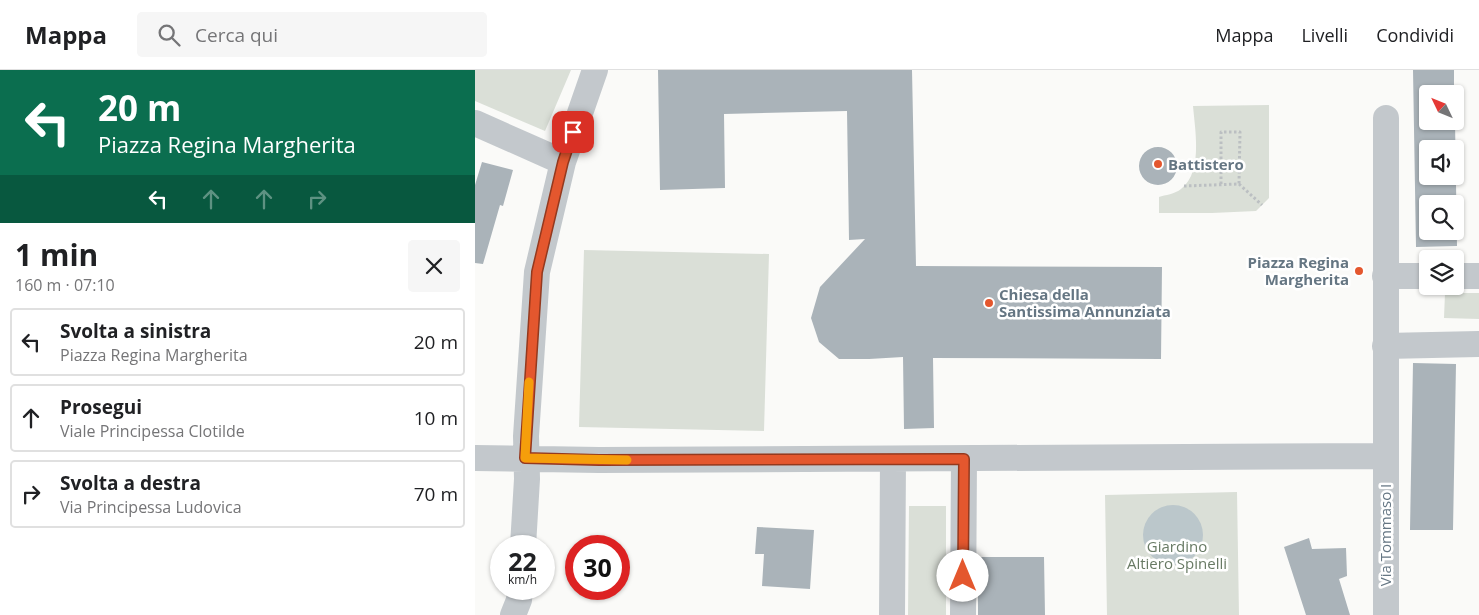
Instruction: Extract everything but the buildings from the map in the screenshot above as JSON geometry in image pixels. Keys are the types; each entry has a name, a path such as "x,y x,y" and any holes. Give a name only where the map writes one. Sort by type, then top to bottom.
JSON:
{"street":[{"path":"524,535 527,479 525,458 537,272 563,162 595,70"},
{"path":"475,458 893,460 1385,456 1386,118"},
{"path":"475,123 563,162"},
{"path":"1385,276 1419,276"},
{"path":"1464,276 1479,276"},
{"path":"1385,346 1479,344"},
{"name":"Via Tommaso I","path":"1385,456 1386,615"},
{"path":"963,615 964,459"},
{"path":"892,615 893,460"},
{"path":"513,615 519,600"}],"path":[{"path":"1221,184 1221,132 1240,132 1239,184"},
{"path":"1185,186 1239,184 1262,205"}],"green space":[{"path":"475,70 571,70 545,131 475,101"},
{"path":"1269,105 1269,198 1256,211 1159,213 1159,197 1179,191 1188,182 1192,172 1196,150 1193,106"},
{"path":"584,250 769,254 764,431 579,427"},
{"path":"1479,293 1479,319 1444,318 1445,295"},
{"name":"Giardino Altiero Spinelli","path":"1237,492 1239,615 1107,615 1105,495"},
{"path":"909,506 946,506 946,615 908,615"}],"shaded area":[{"path":"1167,505 1179,505 1190,510 1198,518 1203,529 1201,547 1190,560 1179,565 1167,565 1156,560 1148,552 1143,541 1143,529 1148,518 1156,510"}],"slow traffic":[{"path":"529,382 525,458 627,460"}],"place":[{"name":"Battistero","path":"1158,164"},
{"name":"Piazza Regina Margherita","path":"1359,271"},
{"name":"Chiesa della Santissima Annunziata","path":"989,303"}],"route":[{"path":"573,132 563,162 537,272 525,458 599,460 964,459 963,576"}]}
